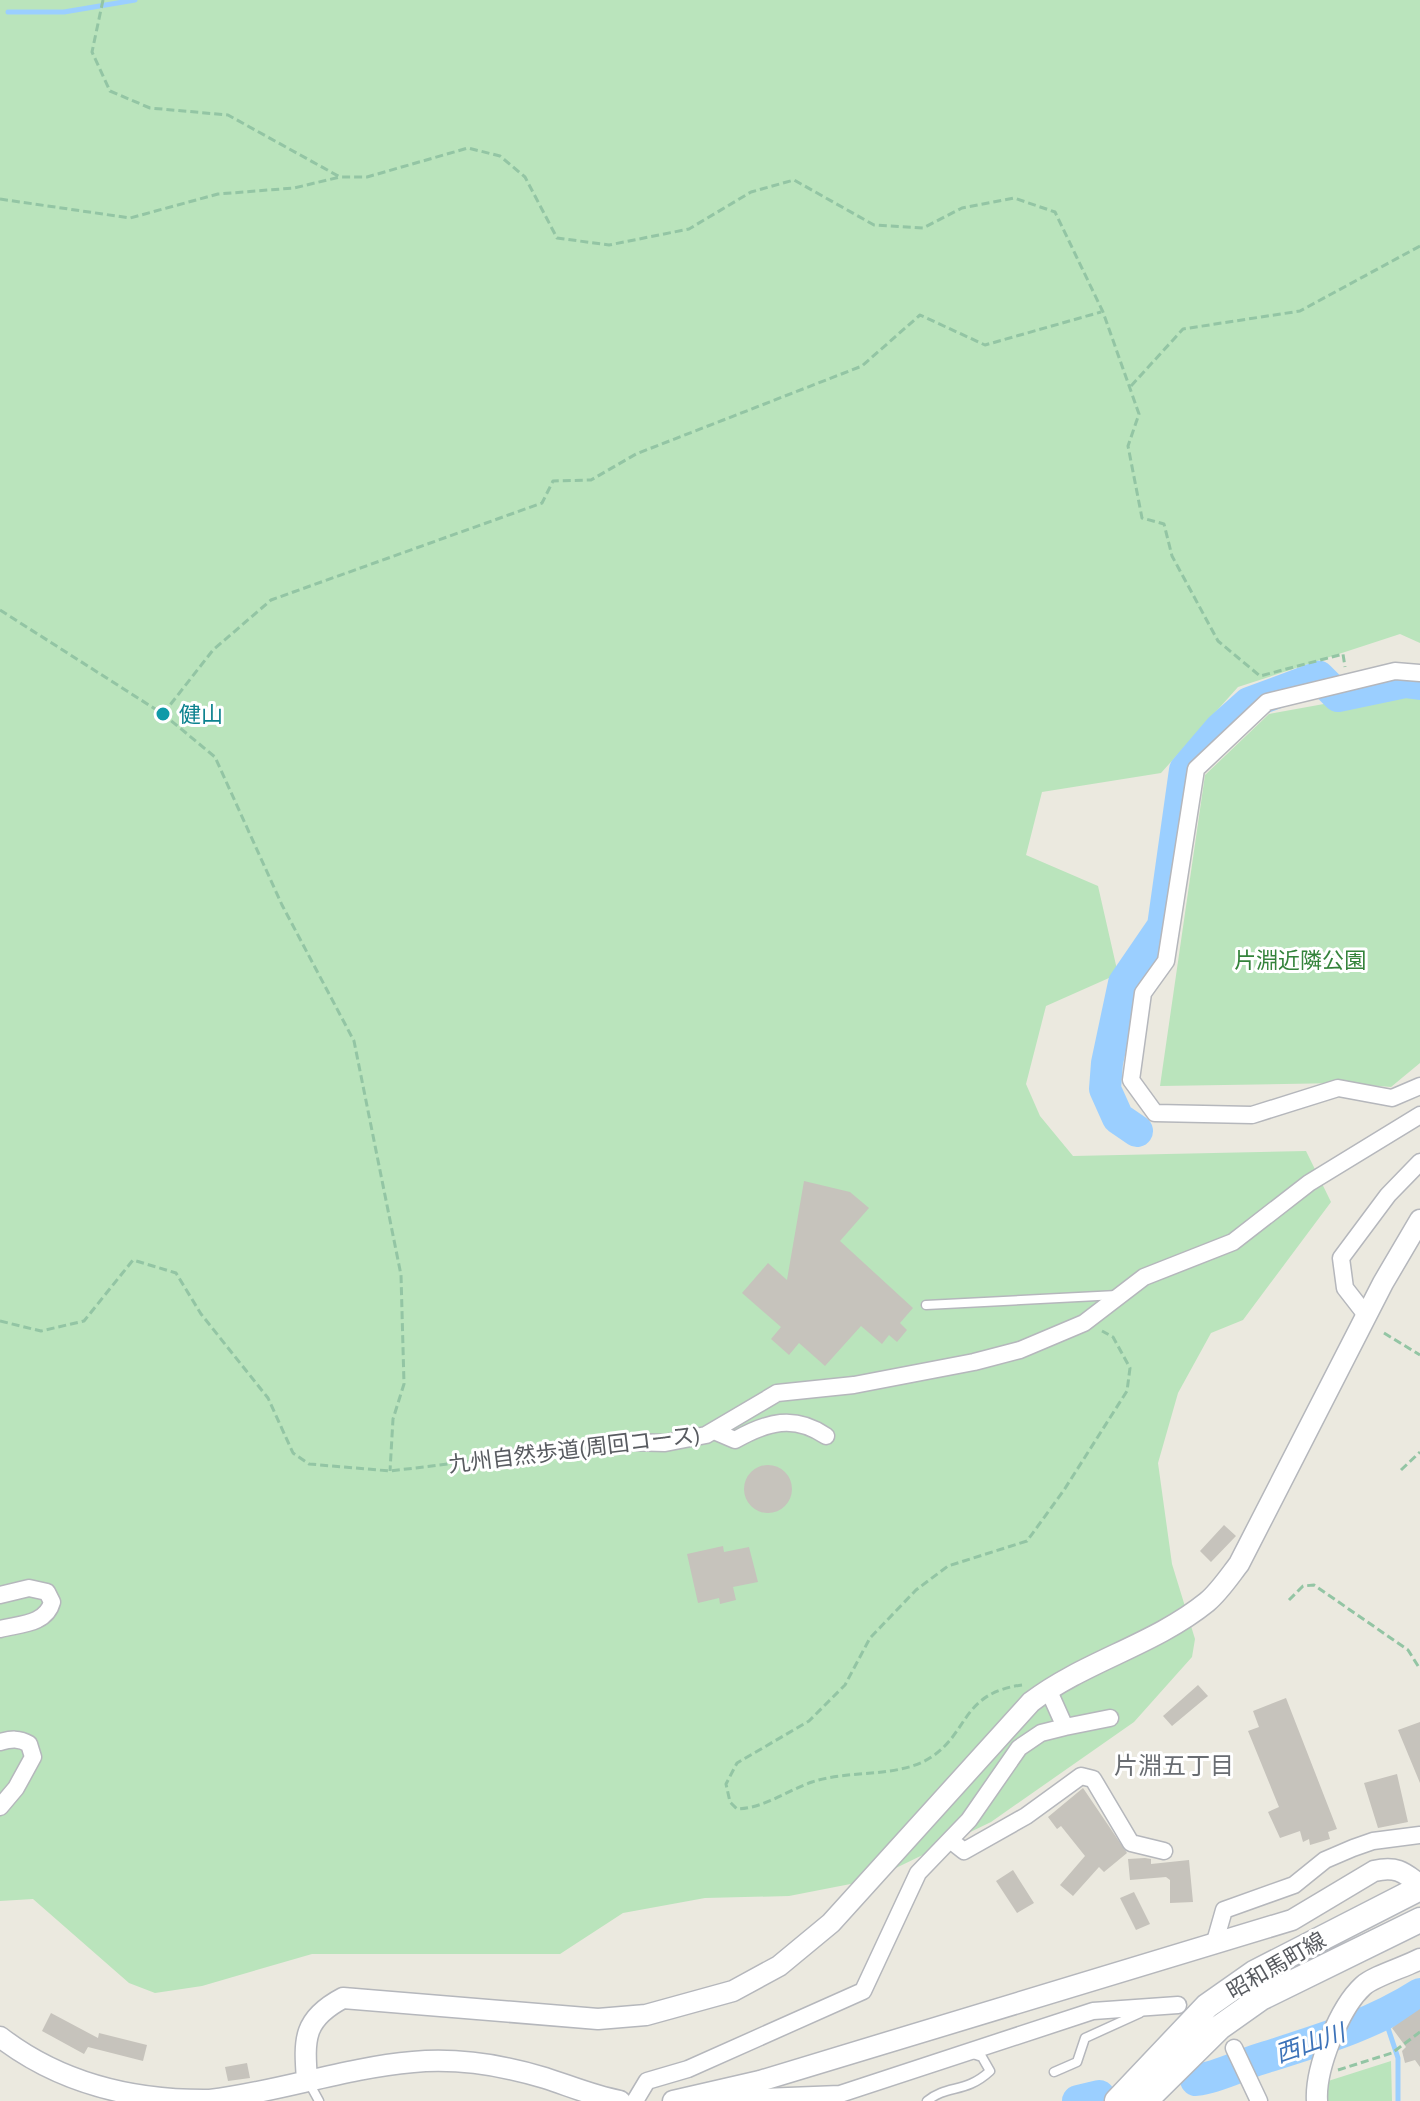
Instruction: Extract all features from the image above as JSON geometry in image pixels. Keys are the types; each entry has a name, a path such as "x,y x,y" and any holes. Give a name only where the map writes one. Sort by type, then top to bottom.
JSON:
{"main road":[{"name":"昭和馬町線","path":"1117,2101 1155,2058 1219,1998 1254,1973 1420,1887"},
{"name":"昭和馬町線","path":"1145,2101 1220,2027 1261,1998 1420,1920"}],"street":[{"path":"1420,673 1395,671 1267,702 1196,769 1166,961 1143,993 1131,1080 1155,1113 1252,1115 1338,1088 1392,1098 1420,1086"},
{"name":"九州自然歩道(周回コース)","path":"629,1442 665,1443 714,1431 777,1393 854,1385 1020,1350 1084,1323 1144,1277 1233,1242 1309,1183 1420,1115"},
{"path":"1366,1315 1345,1288 1341,1258 1388,1195 1420,1162"},
{"path":"307,2080 304,2042 313,2021 324,2008 343,1998 598,2019 646,2015 733,1991 779,1966 831,1923 1031,1702 1048,1689 1176,1624 1209,1600 1239,1564 1366,1315 1420,1220"},
{"path":"714,1431 735,1440 782,1421 811,1426 826,1436"},
{"path":"0,1595 29,1588 47,1592 52,1602 47,1614 32,1623 0,1629"},
{"path":"1048,1689 1065,1727"},
{"path":"635,2101 647,2081 688,2069 863,1991 918,1873 969,1820 1019,1748 1041,1733 1110,1718"},
{"path":"0,1742 13,1739 24,1741 29,1744 33,1757 16,1788 0,1807"},
{"path":"950,1840 964,1851 1026,1816 1081,1776 1093,1779 1131,1843 1164,1851"},
{"path":"1214,1945 1224,1910 1294,1885 1325,1860 1353,1848 1373,1841 1420,1835"},
{"path":"676,2101 760,2081 1292,1920 1374,1871 1389,1868 1403,1870 1420,1887"},
{"path":"1317,2101 1321,2068 1347,2007 1365,1984 1420,1959"},
{"path":"676,2101 840,2094 1093,2011 1178,2005"},
{"path":"0,2037 54,2073 89,2088 123,2097 208,2100 413,2062 475,2062 545,2078 594,2096 620,2101"},
{"path":"1234,2048 1254,2094"}],"lane":[{"path":"926,1305 1122,1295"},
{"path":"1054,2072 1077,2062 1085,2038 1148,2009"},
{"path":"927,2101 936,2094 974,2085 990,2071 982,2057 965,2051"},
{"path":"307,2080 319,2101"}],"path":[{"path":"103,0 92,52 110,91 150,108 228,115 340,177"},
{"path":"0,199 130,218 218,194 294,188 340,177 367,177 468,148 500,156 525,177 557,238 609,245 689,229 751,192 794,180 874,225 923,228 962,208 1014,198 1055,212 1103,312 1139,414 1128,446 1142,518 1164,524 1172,556 1218,641 1260,676 1343,654 1348,681"},
{"path":"1130,387 1183,329 1300,311 1420,246"},
{"path":"163,714 213,650 271,600 542,503 553,481 591,480 636,454 862,366 920,315 985,345 1103,312"},
{"path":"0,610 163,714 215,757 282,905 354,1041 401,1275 404,1384 393,1419 390,1471"},
{"name":"九州自然歩道(周回コース)","path":"0,1321 41,1331 84,1321 133,1260 176,1273 201,1314 268,1398 293,1453 309,1464 390,1471 629,1442"},
{"path":"1048,1689 1037,1683 1007,1687 970,1708 932,1758 811,1782 750,1808 737,1809 730,1802 726,1784 737,1763 809,1721 845,1685 870,1638 916,1590 948,1566 1027,1541 1064,1490 1127,1391 1130,1368 1113,1337 1084,1323"},
{"path":"1384,1333 1420,1355"},
{"path":"1401,1470 1420,1452"},
{"path":"1289,1600 1303,1586 1314,1585 1408,1650 1420,1669"},
{"path":"1321,2068 1392,2053 1420,2032"}],"green space":[{"path":"0,0 1420,0 1420,643 1400,634 1238,687 1161,773 1042,792 1026,855 1098,886 1118,974 1046,1006 1026,1084 1040,1116 1073,1156 1306,1151 1331,1202 1243,1320 1211,1333 1178,1393 1158,1463 1172,1564 1195,1639 1192,1657 1134,1722 991,1822 871,1880 789,1896 705,1898 623,1913 560,1954 312,1954 202,1986 155,1993 129,1983 33,1899 0,1901"},
{"name":"片淵近隣公園","path":"1401,690 1420,696 1420,1063 1391,1087 1341,1083 1160,1086 1205,775 1269,714"},
{"path":"1391,2061 1392,2101 1327,2101 1325,2082"}],"building":[{"path":"804,1181 850,1192 869,1208 840,1241 913,1308 900,1323 907,1330 897,1342 889,1335 882,1344 861,1326 825,1366 799,1343 789,1355 771,1339 781,1327 742,1293 768,1263 787,1280"},
{"path":"768,1465 785,1472 792,1489 785,1506 768,1513 751,1506 744,1489 751,1472"},
{"path":"1224,1525 1236,1536 1211,1562 1200,1551"},
{"path":"723,1546 724,1552 749,1547 758,1582 733,1587 736,1600 720,1604 719,1598 698,1603 687,1554"},
{"path":"1198,1685 1208,1696 1172,1726 1163,1716"},
{"path":"1286,1698 1337,1829 1328,1832 1330,1839 1310,1845 1309,1839 1303,1842 1300,1831 1280,1838 1268,1812 1279,1807 1248,1731 1259,1727 1253,1711"},
{"path":"1420,1722 1420,1783 1398,1730"},
{"path":"1397,1774 1408,1822 1378,1828 1364,1783"},
{"path":"1083,1788 1127,1853 1104,1872 1099,1867 1073,1896 1060,1885 1085,1856 1061,1826 1057,1829 1048,1817"},
{"path":"1128,1859 1151,1859 1151,1864 1189,1860 1193,1902 1170,1903 1170,1880 1166,1877 1130,1880"},
{"path":"1013,1870 1034,1903 1017,1913 996,1881"},
{"path":"1134,1892 1150,1924 1136,1930 1120,1898"},
{"path":"1420,2009 1420,2067 1415,2060 1405,2063 1402,2051 1406,2047 1392,2028"},
{"path":"51,2013 98,2038 99,2033 147,2045 143,2061 88,2047 84,2054 42,2031"},
{"path":"247,2063 250,2078 228,2081 225,2067"}],"waterway":[{"path":"8,12 64,12 135,0"},
{"path":"1137,1131 1118,1118 1105,1089 1107,1063 1124,983 1163,926 1185,770 1220,729 1249,703 1319,677 1338,696 1405,682 1420,684"},
{"name":"西山川","path":"1196,2080 1342,2032 1420,1994"},
{"path":"1384,2016 1398,2058 1398,2101"},
{"name":"西山川","path":"1078,2101 1099,2096"}],"place":[{"name":"健山","path":"163,714"}],"district":[{"name":"片淵五丁目","path":"1174,1765"}]}
